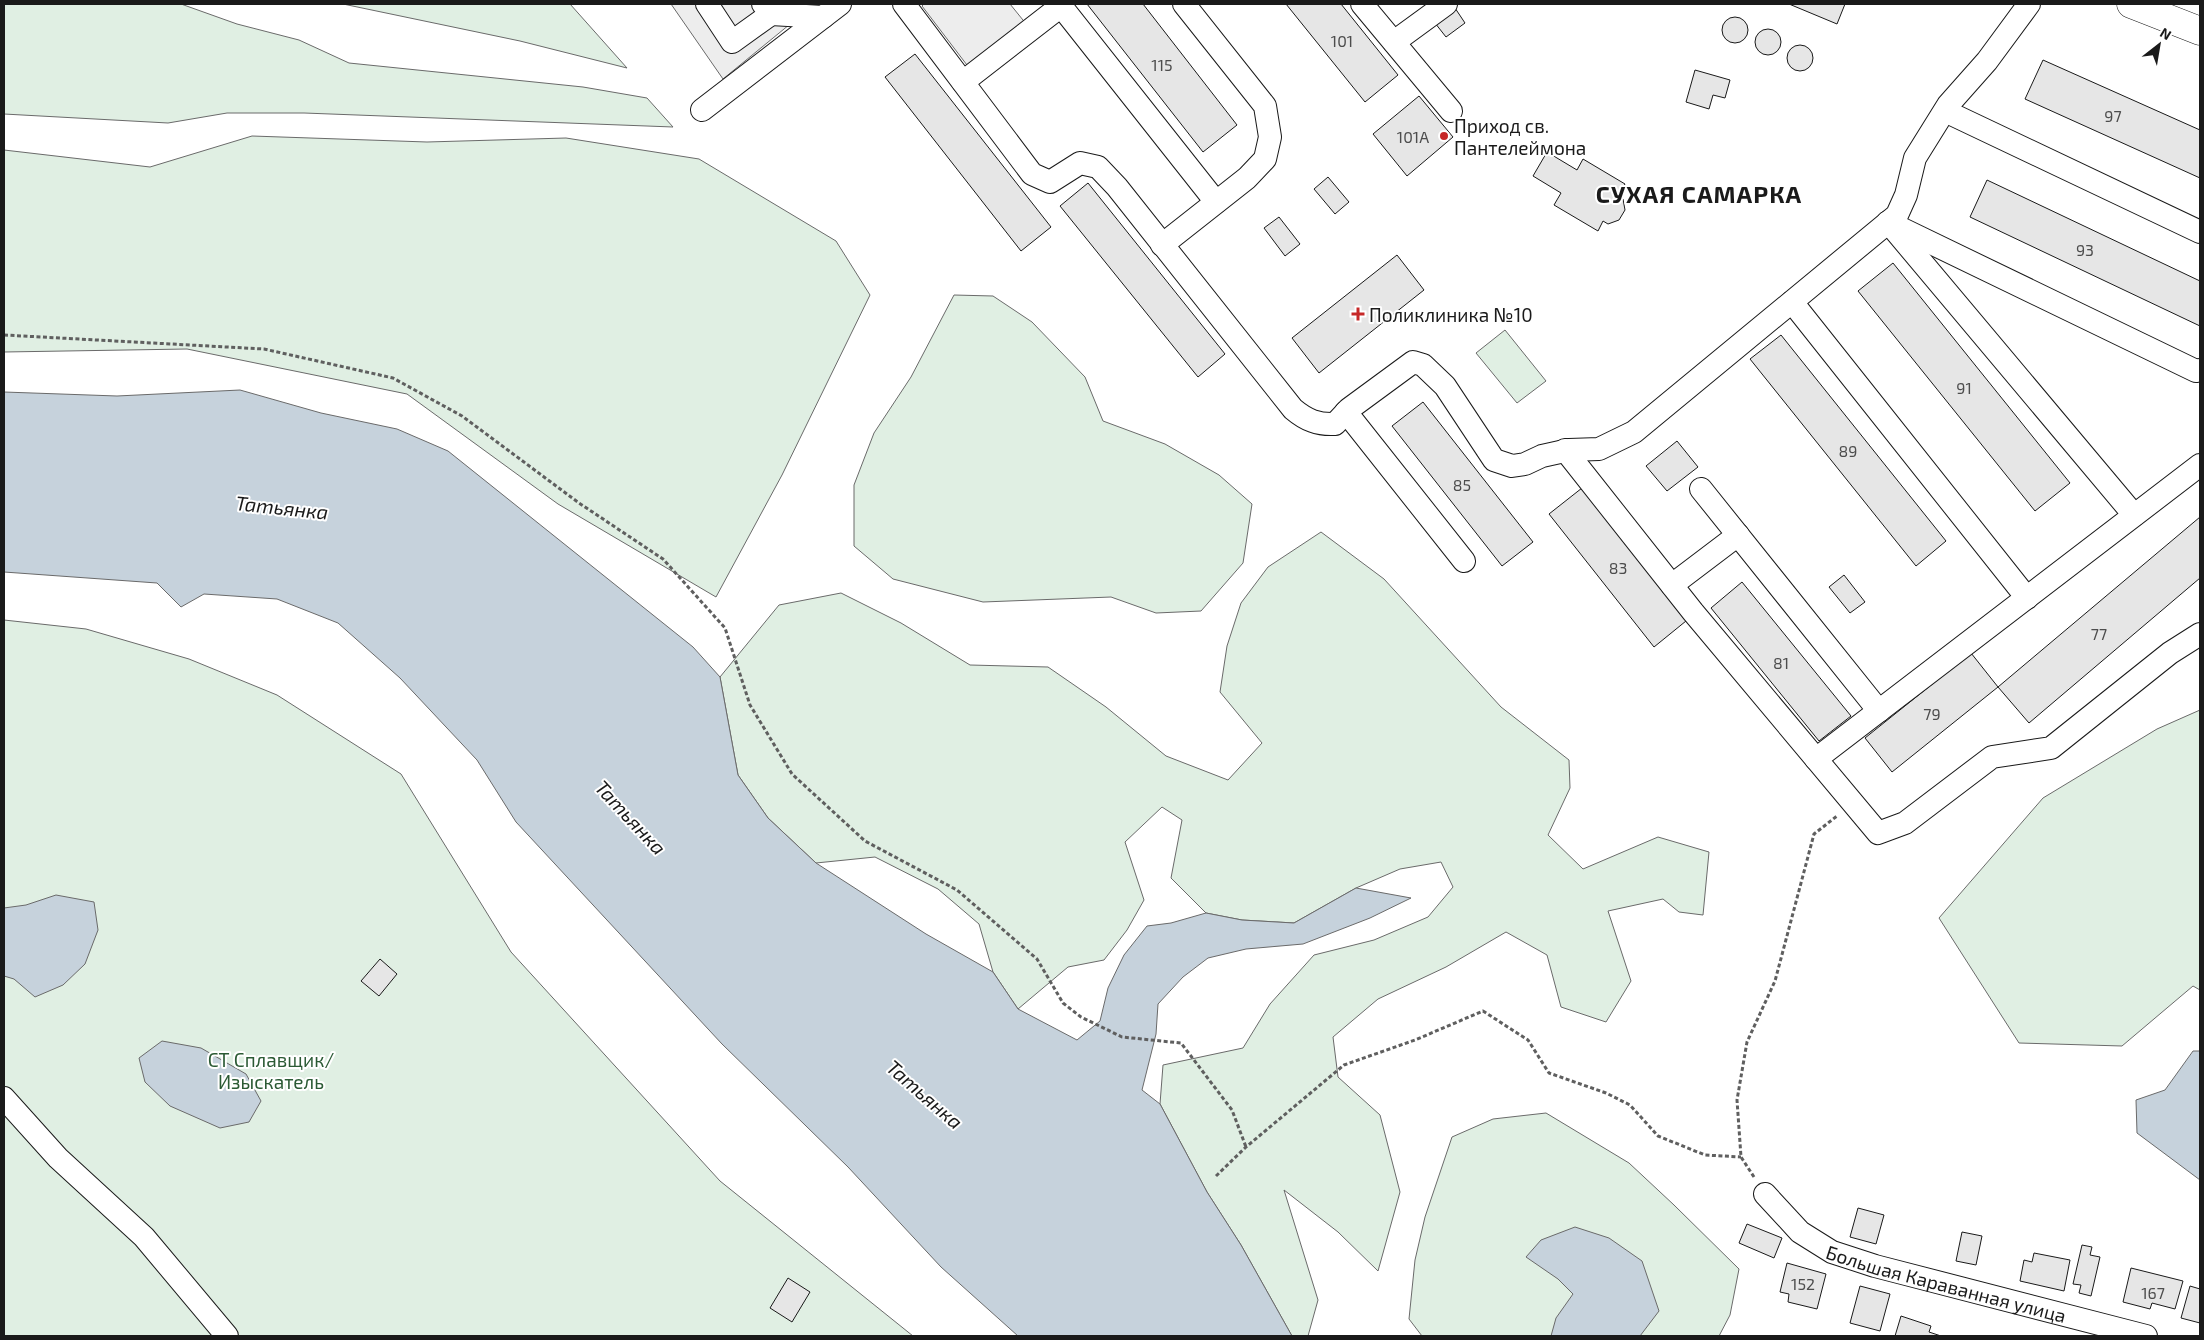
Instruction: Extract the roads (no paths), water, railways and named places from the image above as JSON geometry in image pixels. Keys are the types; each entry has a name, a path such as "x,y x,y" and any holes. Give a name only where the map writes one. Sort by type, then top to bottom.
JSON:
{"main road":[{"path":"2131,4 2200,31"}],"street":[{"path":"707,4 732,42 767,9 817,11 840,4"},
{"path":"904,4 1032,174 1050,182 1080,163 1098,167 1293,409 1304,418 1322,425 1335,424 1346,412 1413,362 1423,365 1445,386 1494,460 1512,466 1525,464 1542,456 1565,450 1599,449 1634,432 1897,216 1906,195 1915,158 1945,112 1987,61 2029,4"},
{"path":"1162,245 1247,178 1266,159 1270,138 1265,106 1184,4"},
{"path":"1362,4 1451,111"},
{"path":"1394,42 1446,4"},
{"path":"963,82 1061,6 1216,202"},
{"path":"702,110 817,11"},
{"path":"1945,112 2200,232"},
{"path":"1888,222 2196,371 2200,370"},
{"path":"1888,222 2134,515"},
{"path":"1792,302 2026,598"},
{"path":"1346,412 1464,561"},
{"path":"1565,450 1694,612 1878,833 1905,823 1992,757 2051,748 2170,652 2200,634"},
{"path":"1816,759 2200,465"},
{"path":"1701,489 1879,711"},
{"path":"1672,585 1738,535"},
{"path":"4,1098 58,1158 144,1236 227,1336"},
{"name":"Большая Караванная улица","path":"1766,1194 1800,1232 1832,1252 1875,1266 2146,1336"}],"water":[{"name":"Татьянка","path":"240,390 321,413 397,429 448,451 693,647 720,677 738,775 768,818 816,863 926,934 993,972 1018,1009 1077,1040 1100,1021 1108,988 1124,955 1147,926 1171,923 1206,913 1242,920 1294,923 1356,888 1411,898 1370,918 1303,944 1246,949 1208,958 1183,977 1158,1004 1156,1034 1142,1090 1160,1104 1207,1192 1241,1245 1292,1336 1018,1336 941,1267 848,1167 722,1044 516,822 477,760 400,678 338,623 277,599 204,594 181,607 157,583 4,572 4,392 117,396"},
{"path":"56,895 94,902 98,930 85,964 63,985 35,997 14,979 4,976 4,908 26,905"},
{"path":"162,1041 201,1048 246,1074 261,1101 249,1122 220,1128 170,1106 145,1082 139,1058"},
{"path":"2193,1051 2200,1051 2200,1180 2137,1133 2136,1100 2165,1090"},
{"path":"1575,1227 1609,1238 1642,1261 1659,1311 1640,1336 1551,1336 1556,1318 1573,1294 1558,1279 1526,1257 1541,1240"}],"place":[{"name":"Приход св. Пантелеймона","path":"1444,136"},
{"name":"Поликлиника №10","path":"1358,314"}],"district":[{"name":"СУХАЯ САМАРКА","path":"1699,193"}],"park label":[{"name":"СТ Сплавщик/ Изыскатель","path":"271,1070"}]}
